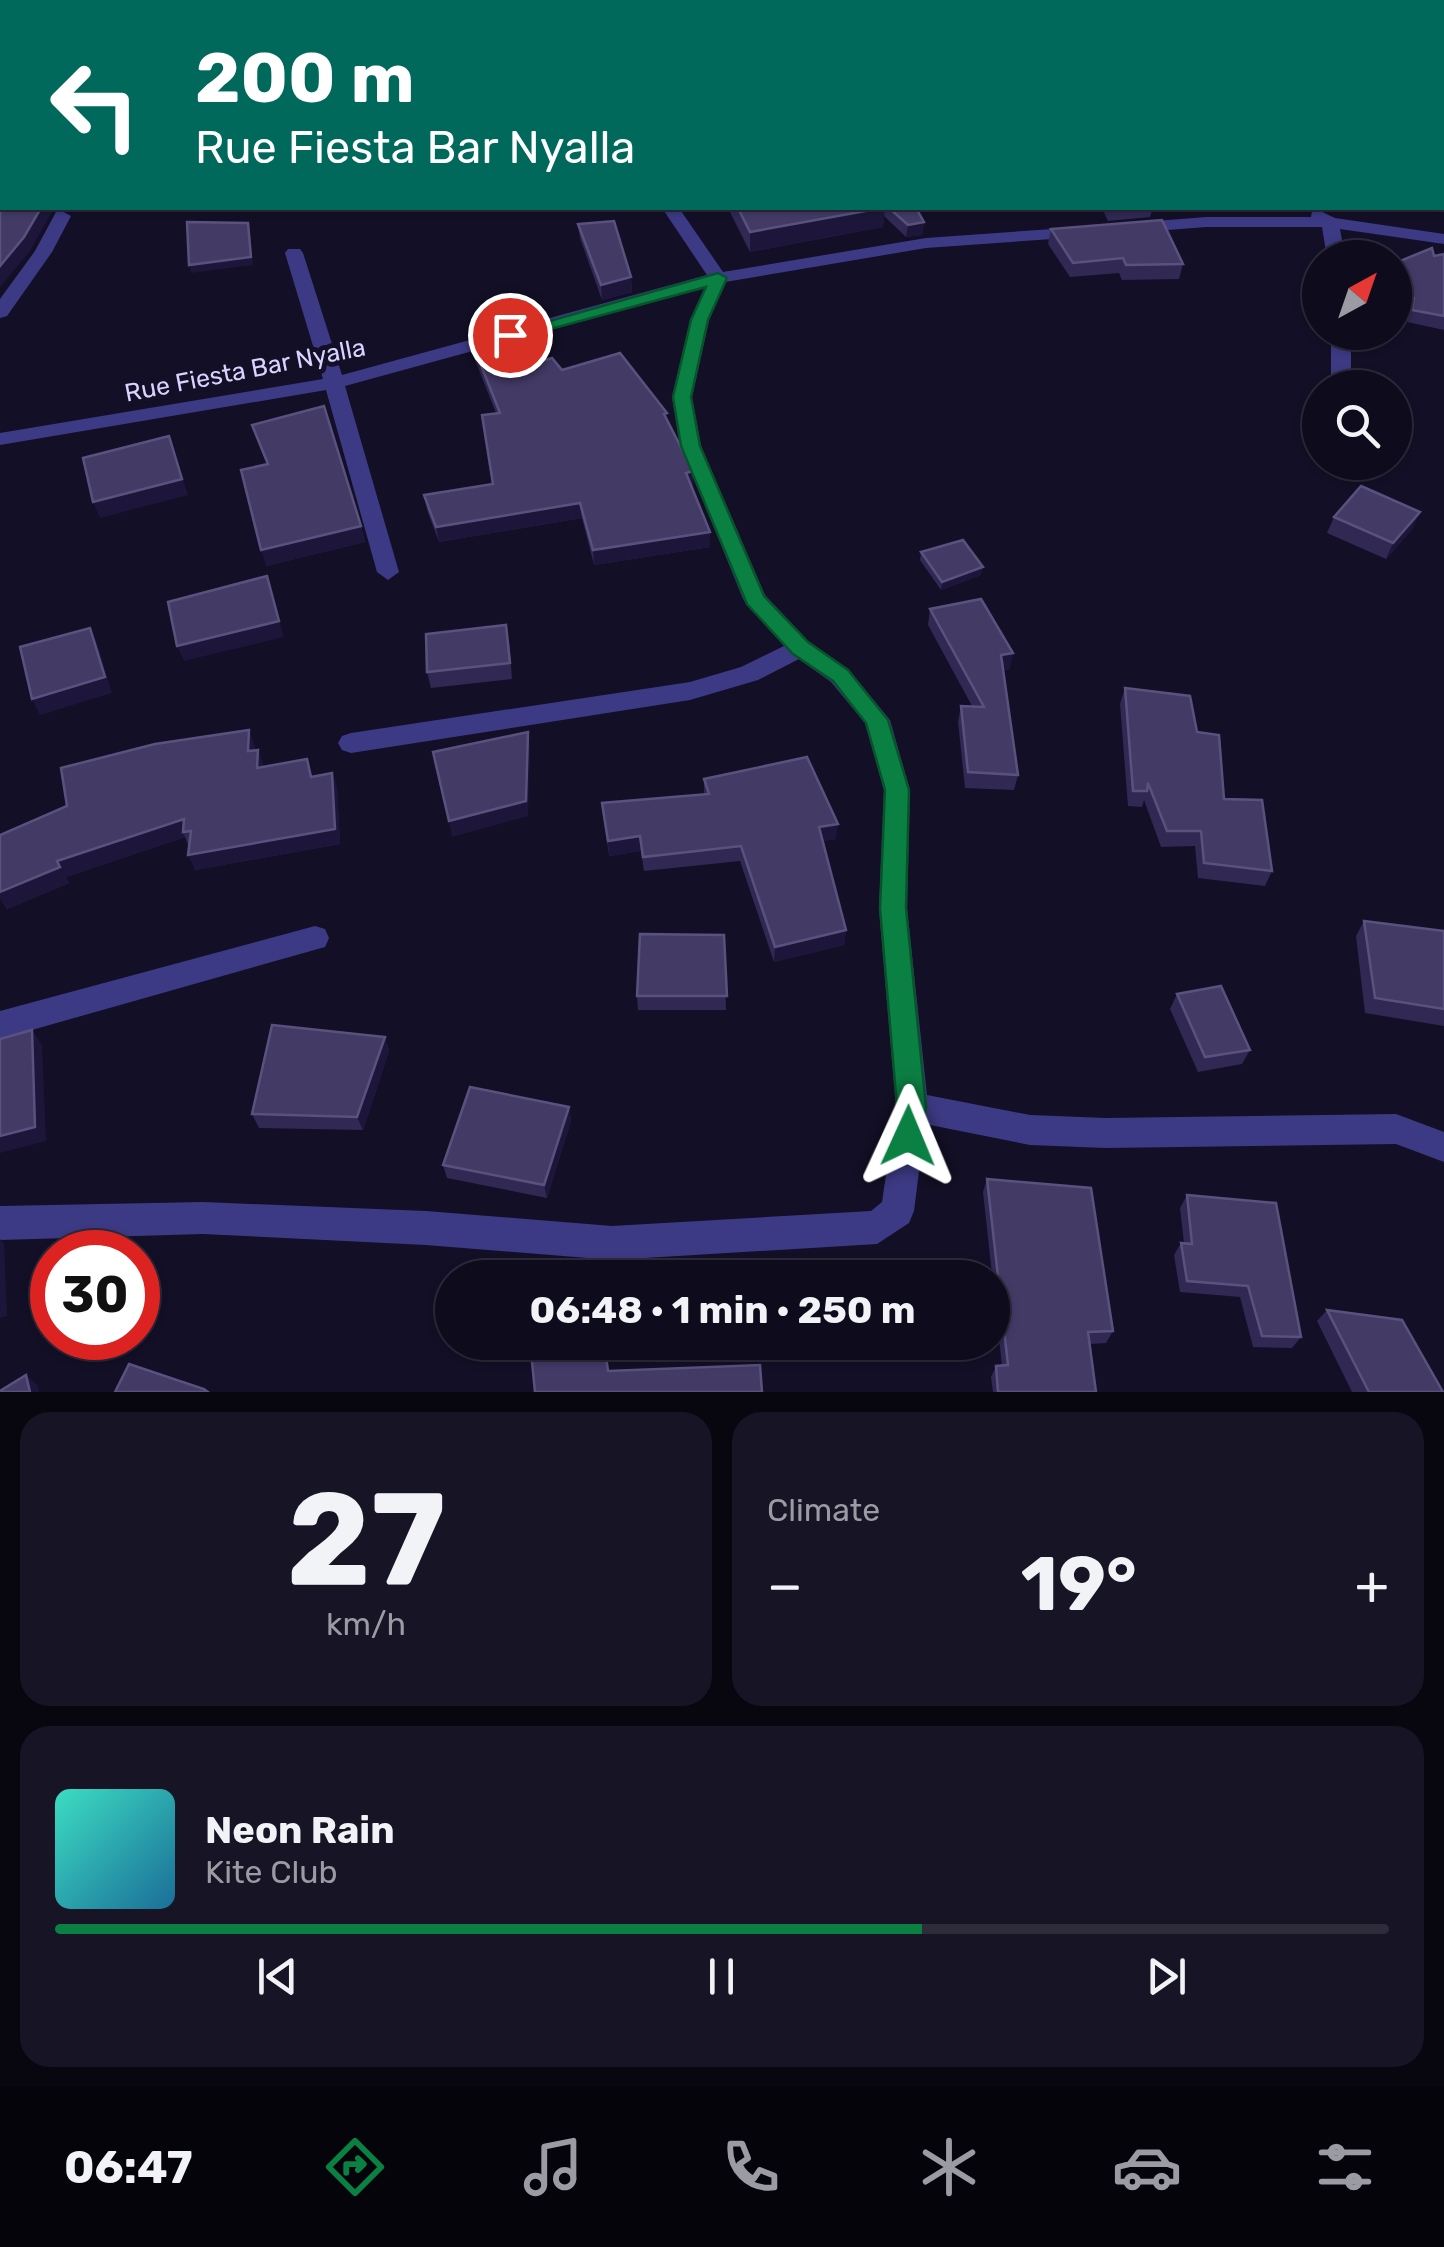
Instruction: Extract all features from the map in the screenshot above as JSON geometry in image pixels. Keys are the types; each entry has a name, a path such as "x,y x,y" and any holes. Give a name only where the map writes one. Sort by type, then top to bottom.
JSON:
{"street":[{"path":"0,1223 203,1218 426,1228 612,1243 877,1227 897,1211 912,1107 893,908 897,790 877,720 840,676 800,648 754,599 690,446 682,397 700,320 718,278 672,210"},
{"path":"1309,210 1330,222 1333,240"},
{"path":"1369,228 1379,210"},
{"path":"0,312 43,252 62,216"},
{"name":"Rue Fiesta Bar Nyalla","path":"0,439 334,383 718,278 926,243 1206,222 1330,222 1444,239"},
{"path":"294,253 388,572"},
{"path":"351,743 690,691 749,674 800,648"},
{"path":"0,1025 316,938"},
{"path":"912,1107 1030,1130 1396,1130 1444,1148"}],"building":[{"path":"0,210 40,210 24,237 0,266"},
{"path":"739,210 871,210 750,232"},
{"path":"891,210 917,210 924,222 908,225"},
{"path":"1162,220 1183,264 1126,265 1123,258 1073,263 1051,229"},
{"path":"614,221 631,277 601,285 578,224"},
{"path":"187,222 248,223 251,257 189,265"},
{"path":"1432,248 1434,256 1444,254 1444,316 1412,310 1412,256"},
{"path":"493,334 518,369 552,358 562,370 620,353 667,413 664,414 693,471 686,473 710,532 593,550 580,503 436,527 424,495 493,484 482,415 500,413 471,340"},
{"path":"324,406 361,526 261,550 241,470 268,464 252,425"},
{"path":"169,436 182,479 93,502 83,458"},
{"path":"1361,486 1420,512 1393,543 1334,517"},
{"path":"963,540 983,567 942,582 921,552"},
{"path":"267,576 279,621 177,646 168,602"},
{"path":"981,599 1013,653 1001,655 1018,775 968,772 961,706 984,707 930,609"},
{"path":"506,625 510,663 427,672 426,634"},
{"path":"90,628 105,677 32,699 20,647"},
{"path":"1125,688 1190,696 1197,732 1219,735 1224,799 1262,800 1272,871 1204,863 1201,831 1167,831 1148,783 1147,791 1133,791"},
{"path":"249,730 248,751 258,750 257,768 307,759 311,777 332,773 335,829 188,855 191,831 183,832 184,819 57,861 60,867 0,892 0,835 67,806 61,768 155,744"},
{"path":"528,732 526,801 449,821 433,752"},
{"path":"807,757 838,824 819,827 846,930 775,947 741,846 643,857 640,836 608,841 602,803 709,794 704,779"},
{"path":"1364,921 1444,931 1444,1009 1375,998"},
{"path":"640,934 724,935 727,996 637,996"},
{"path":"1221,986 1250,1050 1205,1057 1177,994"},
{"path":"272,1025 385,1037 357,1117 252,1114"},
{"path":"32,1030 35,1127 0,1136 0,1039"},
{"path":"470,1087 569,1107 544,1185 443,1165"},
{"path":"987,1179 1091,1188 1113,1331 1088,1332 1096,1392 998,1392 996,1366 1008,1365 1010,1360 1010,1260 996,1260"},
{"path":"1187,1195 1276,1203 1301,1337 1262,1336 1248,1286 1187,1281 1181,1243 1192,1244"},
{"path":"1327,1310 1402,1320 1443,1392 1369,1392"},
{"path":"532,1360 606,1360 608,1371 760,1365 762,1392 535,1392"},
{"path":"129,1364 204,1389 208,1392 115,1392"},
{"path":"26,1375 30,1392 0,1392 0,1391"}],"route":[{"path":"510,335 718,278 700,320 682,397 690,446 754,599 800,648 840,676 877,720 897,790 893,908 912,1107 908,1136"}]}
